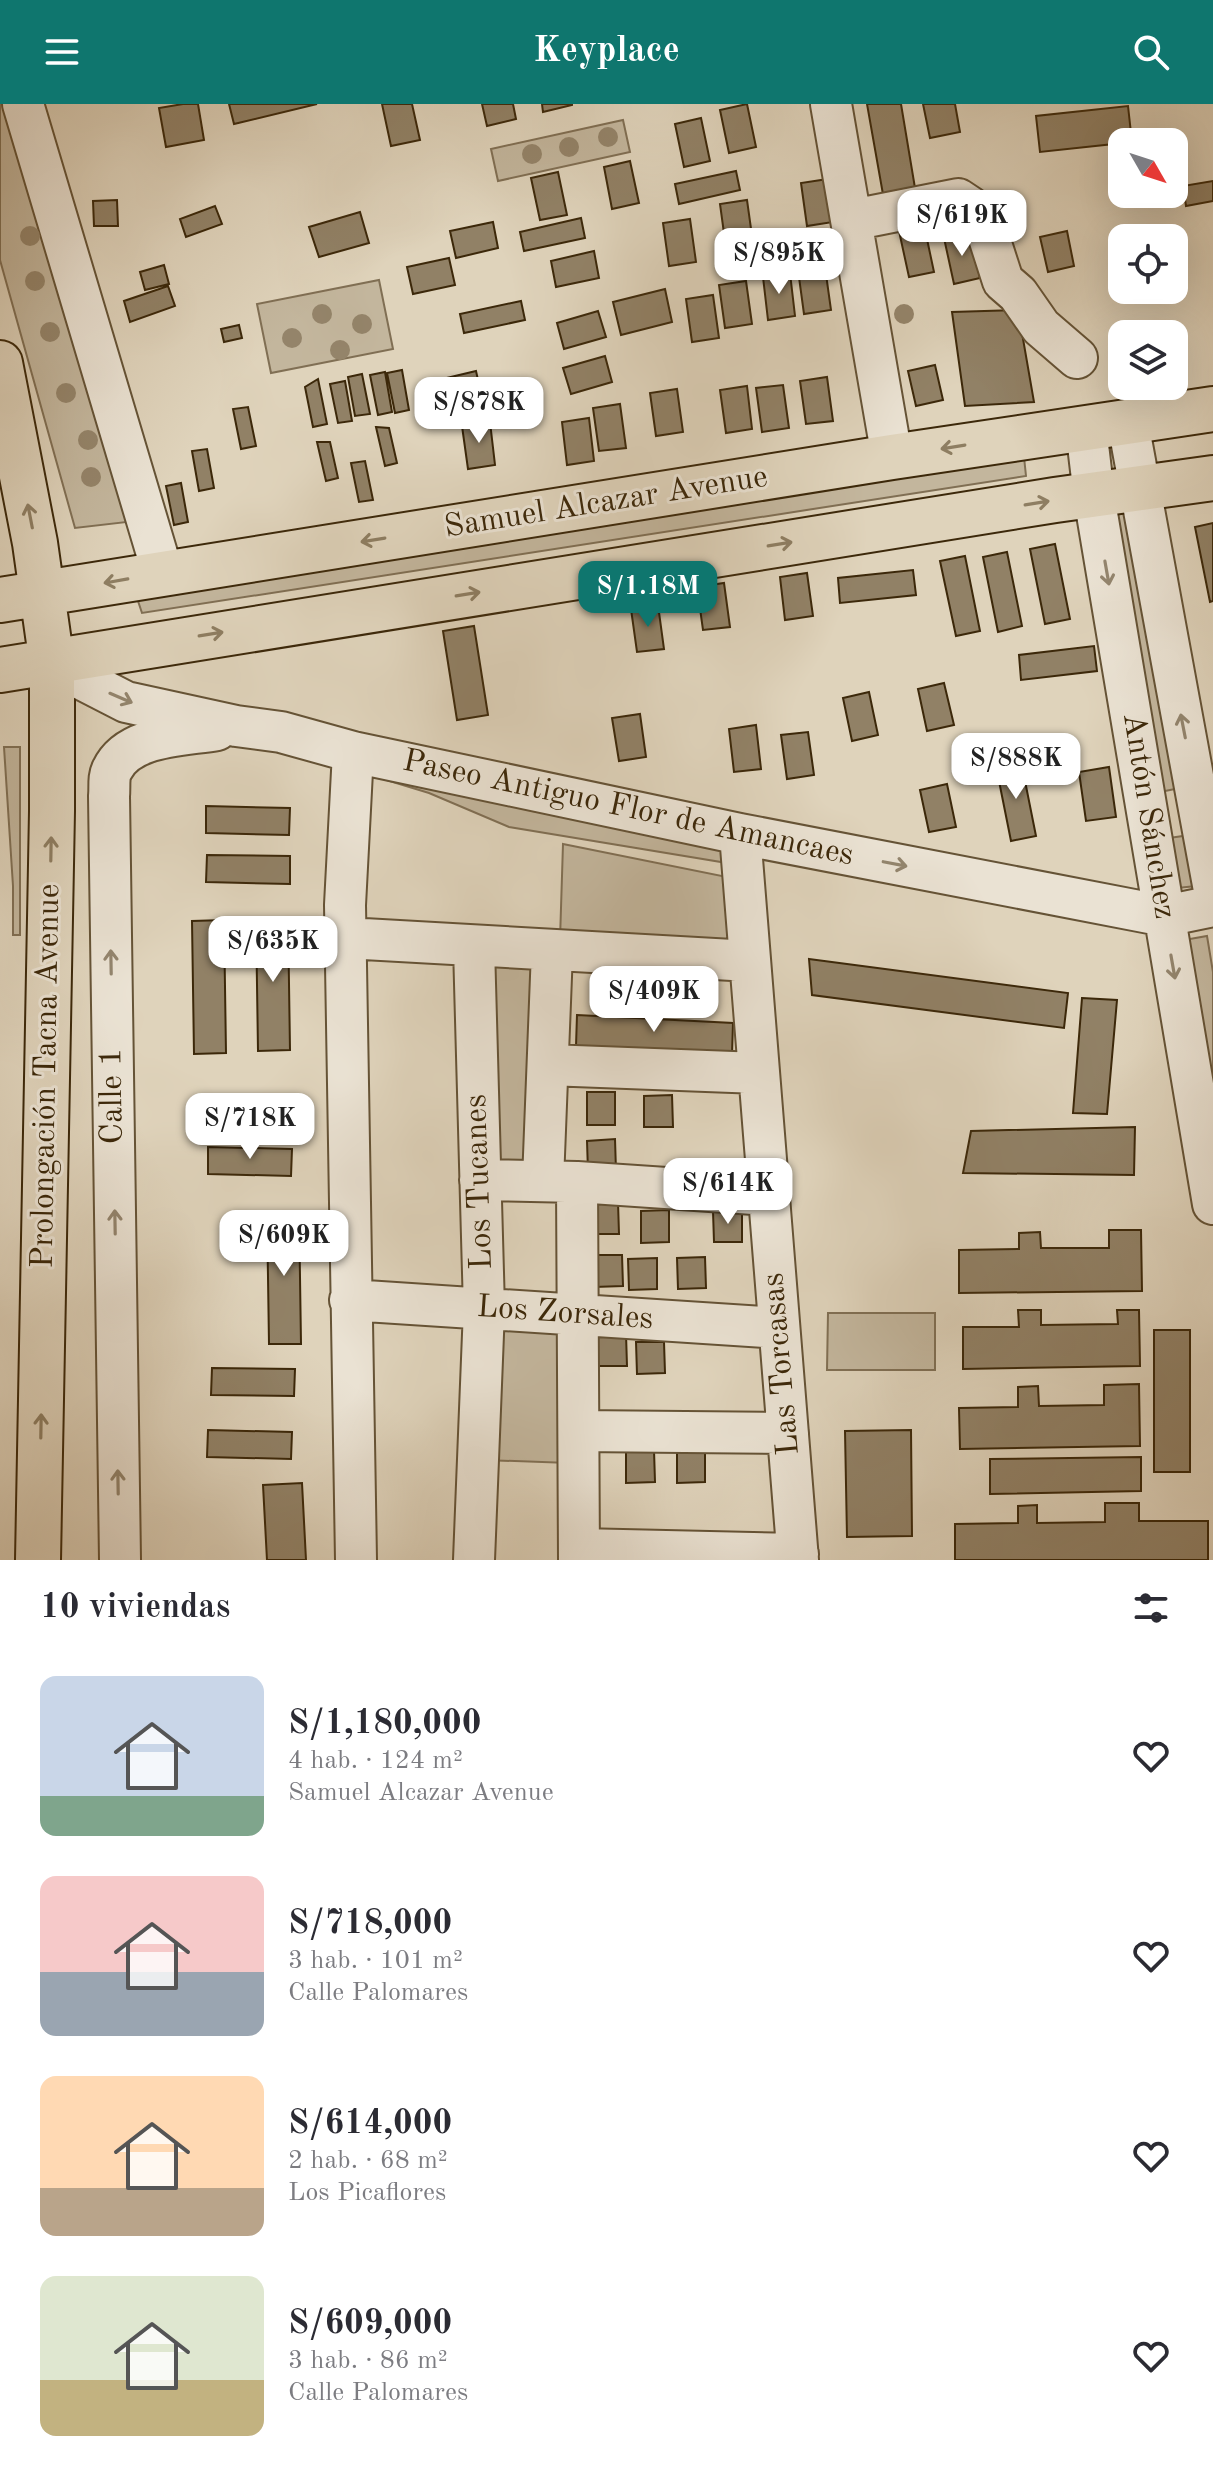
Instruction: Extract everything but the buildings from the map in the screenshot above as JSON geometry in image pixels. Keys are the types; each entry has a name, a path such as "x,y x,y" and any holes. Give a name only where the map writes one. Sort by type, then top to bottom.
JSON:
{"main road":[{"name":"Prolongación Tacna Avenue","path":"0,363 32,527 21,597 52,664 38,1560"},
{"name":"Samuel Alcazar Avenue","path":"21,597 892,457 1213,409"},
{"path":"0,670 52,664 140,645 1213,478"}],"street":[{"path":"23,104 163,574"},
{"path":"831,104 892,457"},
{"path":"852,220 958,199 984,222 1003,281 1018,294 1041,327 1077,358"},
{"name":"Antón Sánchez","path":"1107,426 1140,489 1208,823 1213,885"},
{"name":"Antón Sánchez","path":"1107,426 1094,496 1213,1204"},
{"name":"Paseo Antiguo Flor de Amancaes","path":"52,664 126,702 236,726 281,732 353,752 740,834 1165,916 1213,906"},
{"name":"Calle 1","path":"120,1560 111,771 131,748 150,741 236,726"},
{"path":"353,752 346,938 356,1560"},
{"path":"1151,831 1208,823"},
{"name":"Las Torcasas","path":"740,834 798,1557"},
{"path":"346,938 750,961"},
{"name":"Los Tucanes","path":"474,947 484,1309 474,1560"},
{"path":"552,951 548,1065 579,1315 579,1554 798,1557"},
{"path":"548,1065 759,1073"},
{"path":"480,1180 560,1181 769,1195"},
{"name":"Los Zorsales","path":"350,1300 779,1328"},
{"path":"579,1431 788,1433"}],"shaded area":[{"path":"0,104 9,104 127,522 75,528 0,260"},
{"path":"623,120 630,152 498,181 491,149"},
{"path":"379,280 393,349 271,373 257,304"},
{"path":"1024,457 1026,476 142,613 135,592"},
{"path":"1135,502 1180,788 1160,792 1115,505"},
{"path":"4,747 20,747 20,935 13,935"},
{"path":"370,775 726,848 727,863 509,827 429,793"},
{"path":"1190,835 1196,886 1168,889 1162,839"},
{"path":"563,844 727,877 732,954 560,940"},
{"path":"1207,936 1213,972 1213,1127 1184,940"},
{"path":"481,955 546,959 535,1173 488,1172"},
{"path":"828,1313 935,1313 935,1370 827,1370"},
{"path":"490,1327 571,1329 569,1463 484,1460"}]}
